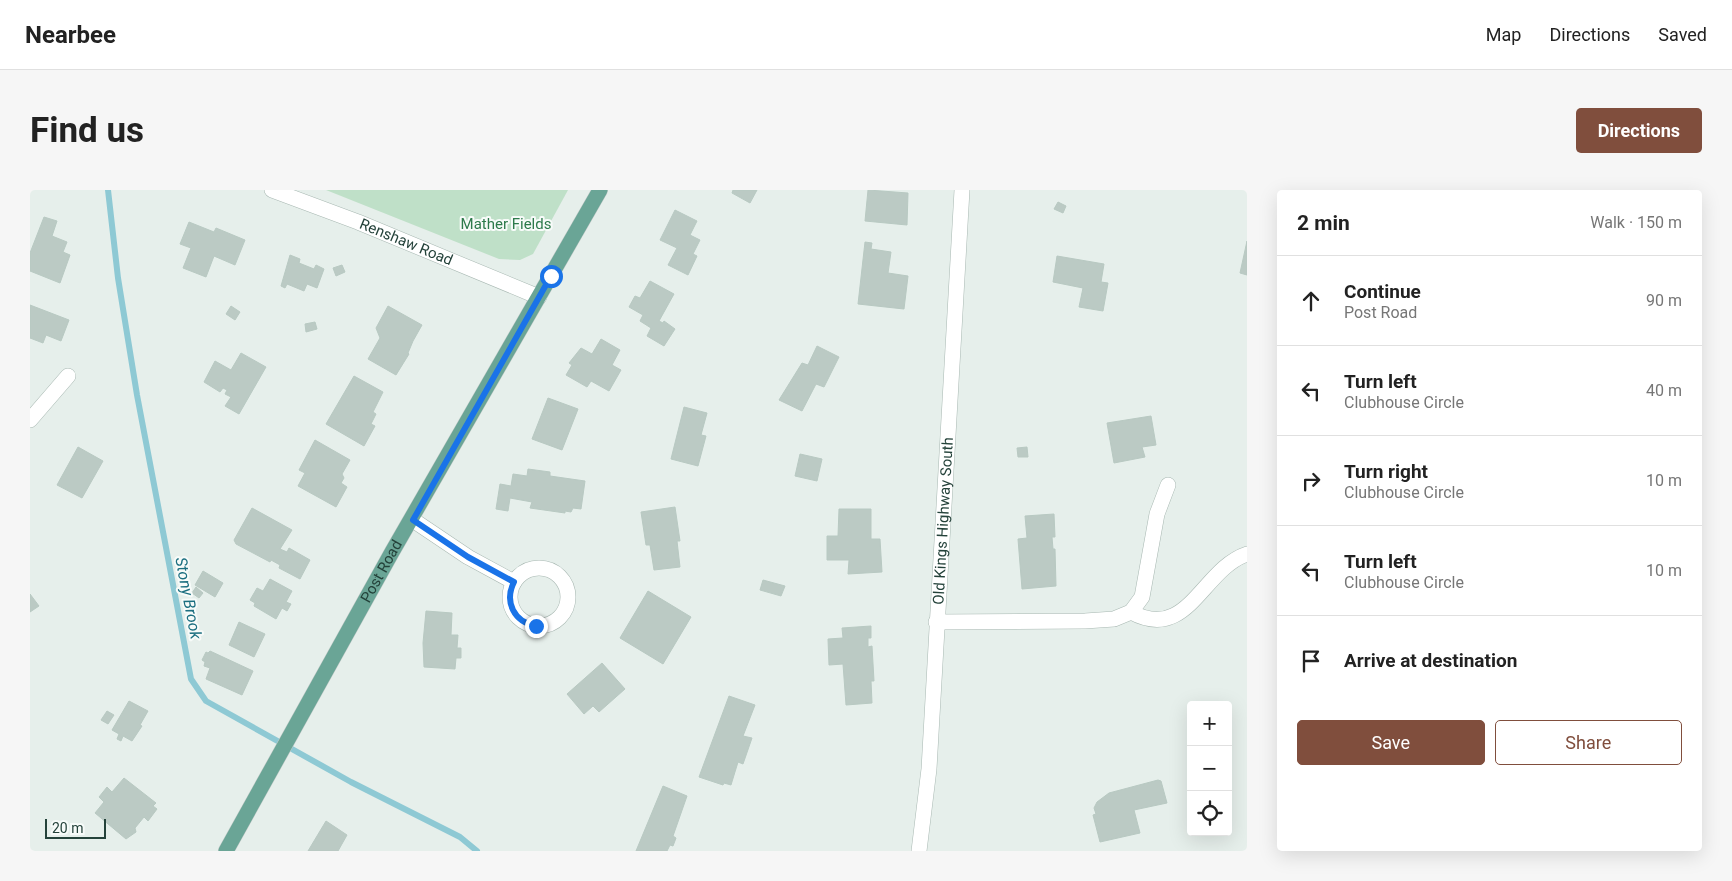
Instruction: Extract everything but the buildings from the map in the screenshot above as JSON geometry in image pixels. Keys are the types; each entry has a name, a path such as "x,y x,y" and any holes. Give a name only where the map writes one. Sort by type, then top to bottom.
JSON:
{"main road":[{"name":"Post Road","path":"226,851 280,757 392,552 413,520 600,190"}],"street":[{"name":"Renshaw Road","path":"272,190 358,222 538,297"},
{"name":"Old Kings Highway South","path":"919,851 929,769 962,190"},
{"path":"30,420 68,376"},
{"path":"936,622 1085,621 1114,619 1131,612 1142,597 1157,514 1168,485"},
{"path":"413,520 468,557 514,582"},
{"path":"1131,612 1142,618 1172,618 1186,609 1212,578 1247,554"}],"green space":[{"name":"Mather Fields","path":"326,190 568,190 533,254 520,260 499,259"}],"waterway":[{"name":"Stony Brook","path":"108,190 118,278 137,395 191,679 206,701 351,782 460,837 477,851"}],"route":[{"path":"536,626 526,624 514,613 510,603 510,592 514,582 468,557 413,520 551,276"}]}
